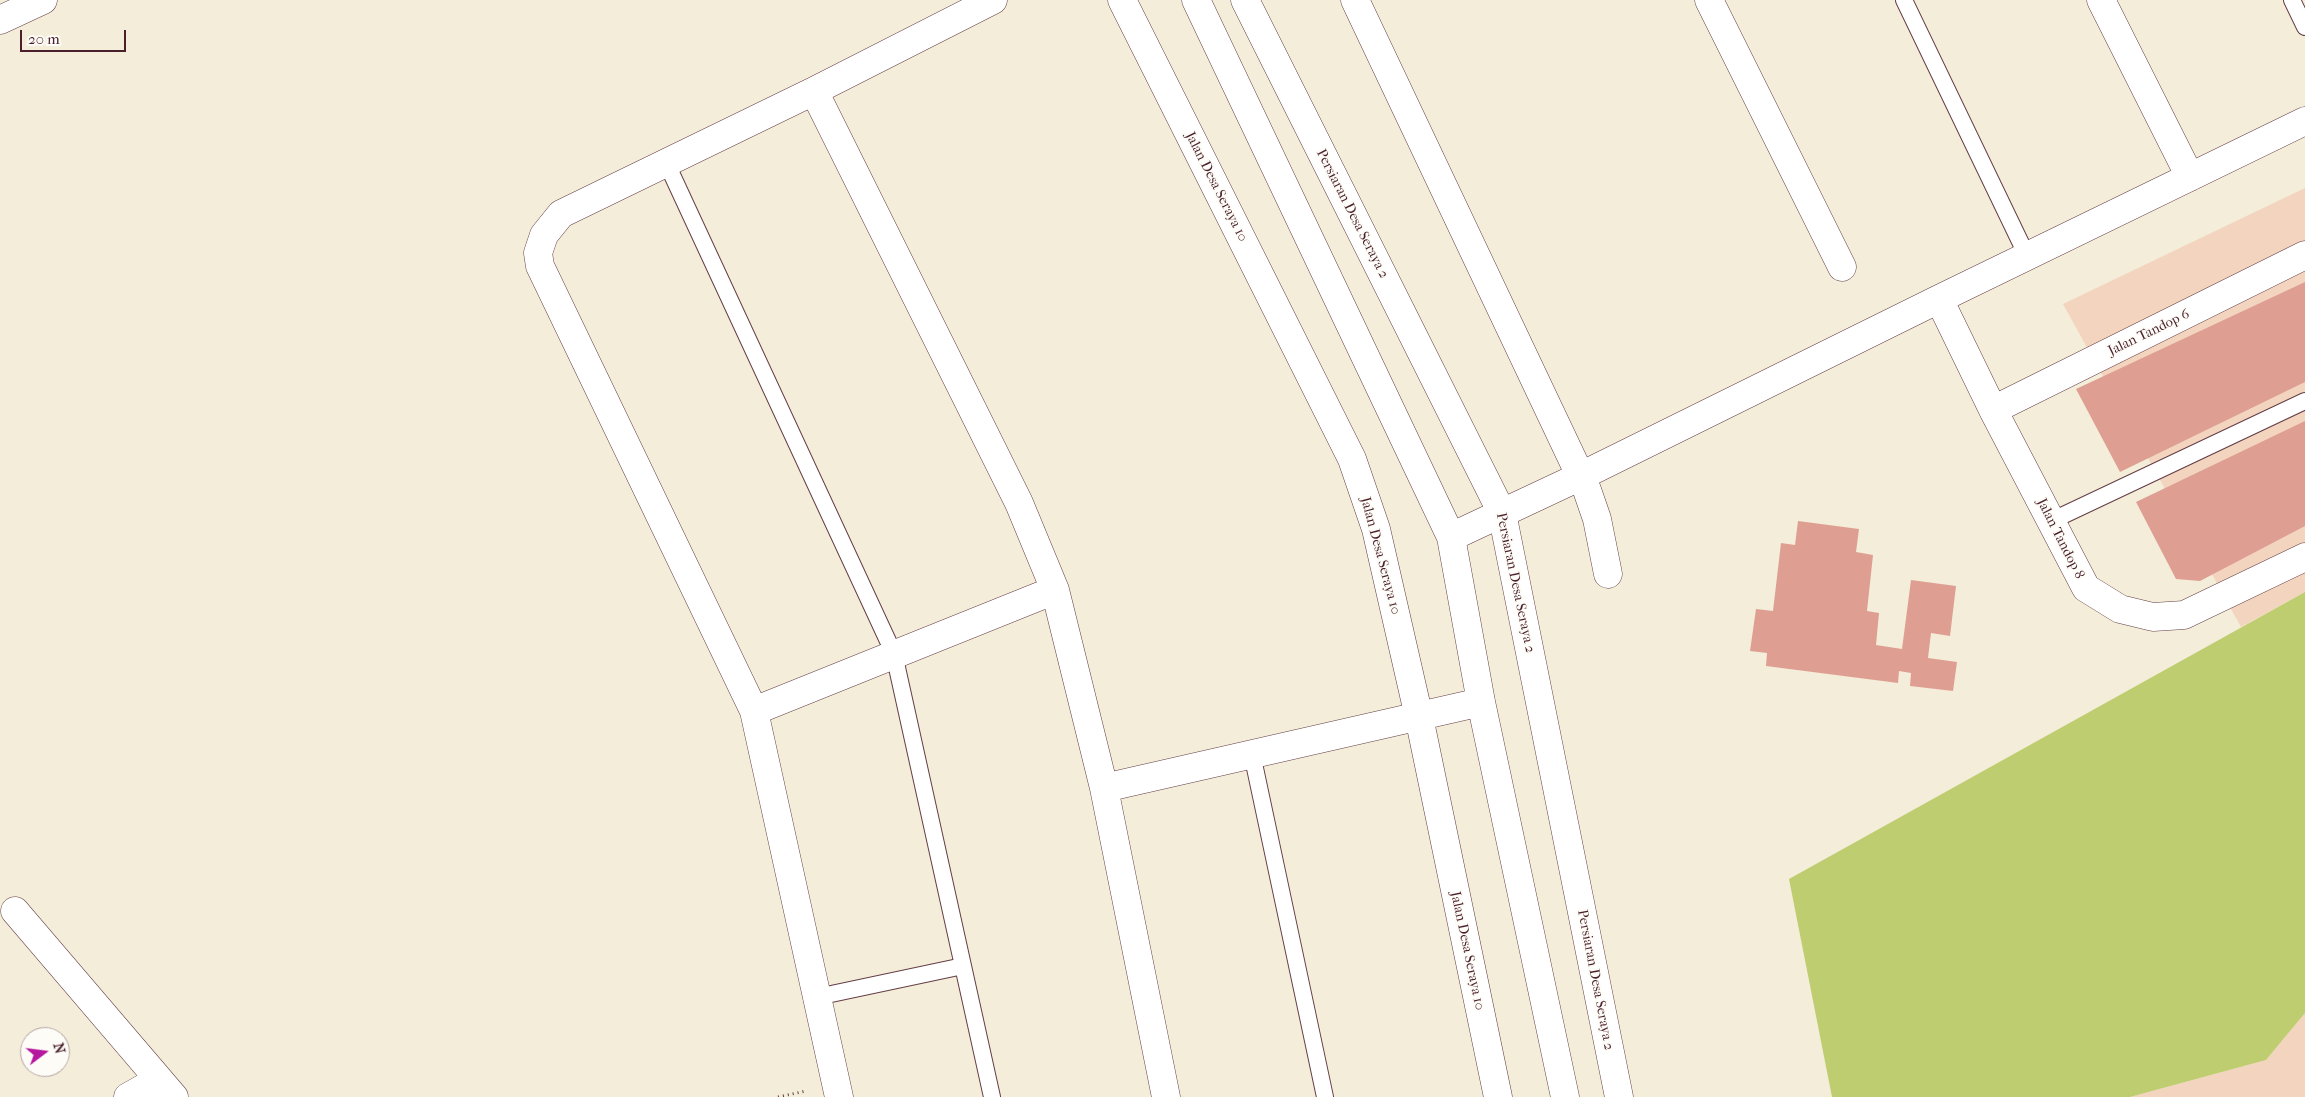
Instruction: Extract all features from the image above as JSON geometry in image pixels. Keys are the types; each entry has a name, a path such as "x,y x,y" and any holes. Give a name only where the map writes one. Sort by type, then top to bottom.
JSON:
{"street":[{"path":"0,20 43,0"},
{"path":"838,1097 754,711 540,266 538,253 544,236 561,214 667,164 994,0"},
{"name":"Jalan Desa Seraya 10","path":"1122,0 1352,460 1376,529 1418,716 1498,1097"},
{"path":"1196,0 1451,537 1481,702 1565,1097"},
{"name":"Persiaran Desa Seraya 2","path":"1245,0 1502,513 1619,1097"},
{"path":"1355,0 1582,476 1597,519 1608,574"},
{"path":"1709,0 1842,267"},
{"path":"2101,0 2190,177"},
{"path":"814,91 1019,503 1055,590 1104,788 1166,1097"},
{"path":"1451,537 1582,476 2305,120"},
{"name":"Jalan Tandop 6","path":"1994,410 2305,255"},
{"name":"Jalan Tandop 8","path":"1939,299 2086,588 2120,609 2152,617 2184,615 2305,557"},
{"path":"754,711 1055,590"},
{"path":"1104,788 1481,702"},
{"path":"14,911 166,1089 128,1097"}],"lane":[{"path":"1904,0 2027,256"},
{"path":"2292,0 2305,27"},
{"path":"667,164 894,654 992,1097"},
{"path":"2051,521 2305,401"},
{"path":"1252,754 1325,1097"},
{"path":"817,997 963,966"}],"shaded area":[{"path":"2305,188 2305,592 2241,627 2063,304"},
{"path":"2305,1013 2305,1097 2130,1097 2266,1060"}],"green space":[{"path":"2305,592 2305,1013 2266,1060 2130,1097 1832,1097 1789,879"}],"building":[{"path":"2305,282 2305,382 2120,472 2076,389"},
{"path":"2305,421 2305,526 2200,581 2176,579 2136,502"},
{"path":"1798,521 1859,529 1856,552 1873,555 1867,611 1879,613 1876,645 1902,649 1911,580 1956,586 1950,636 1931,633 1928,658 1957,662 1953,691 1910,686 1911,673 1899,671 1898,683 1766,666 1767,653 1750,651 1756,609 1773,611 1781,543 1795,545"}]}
